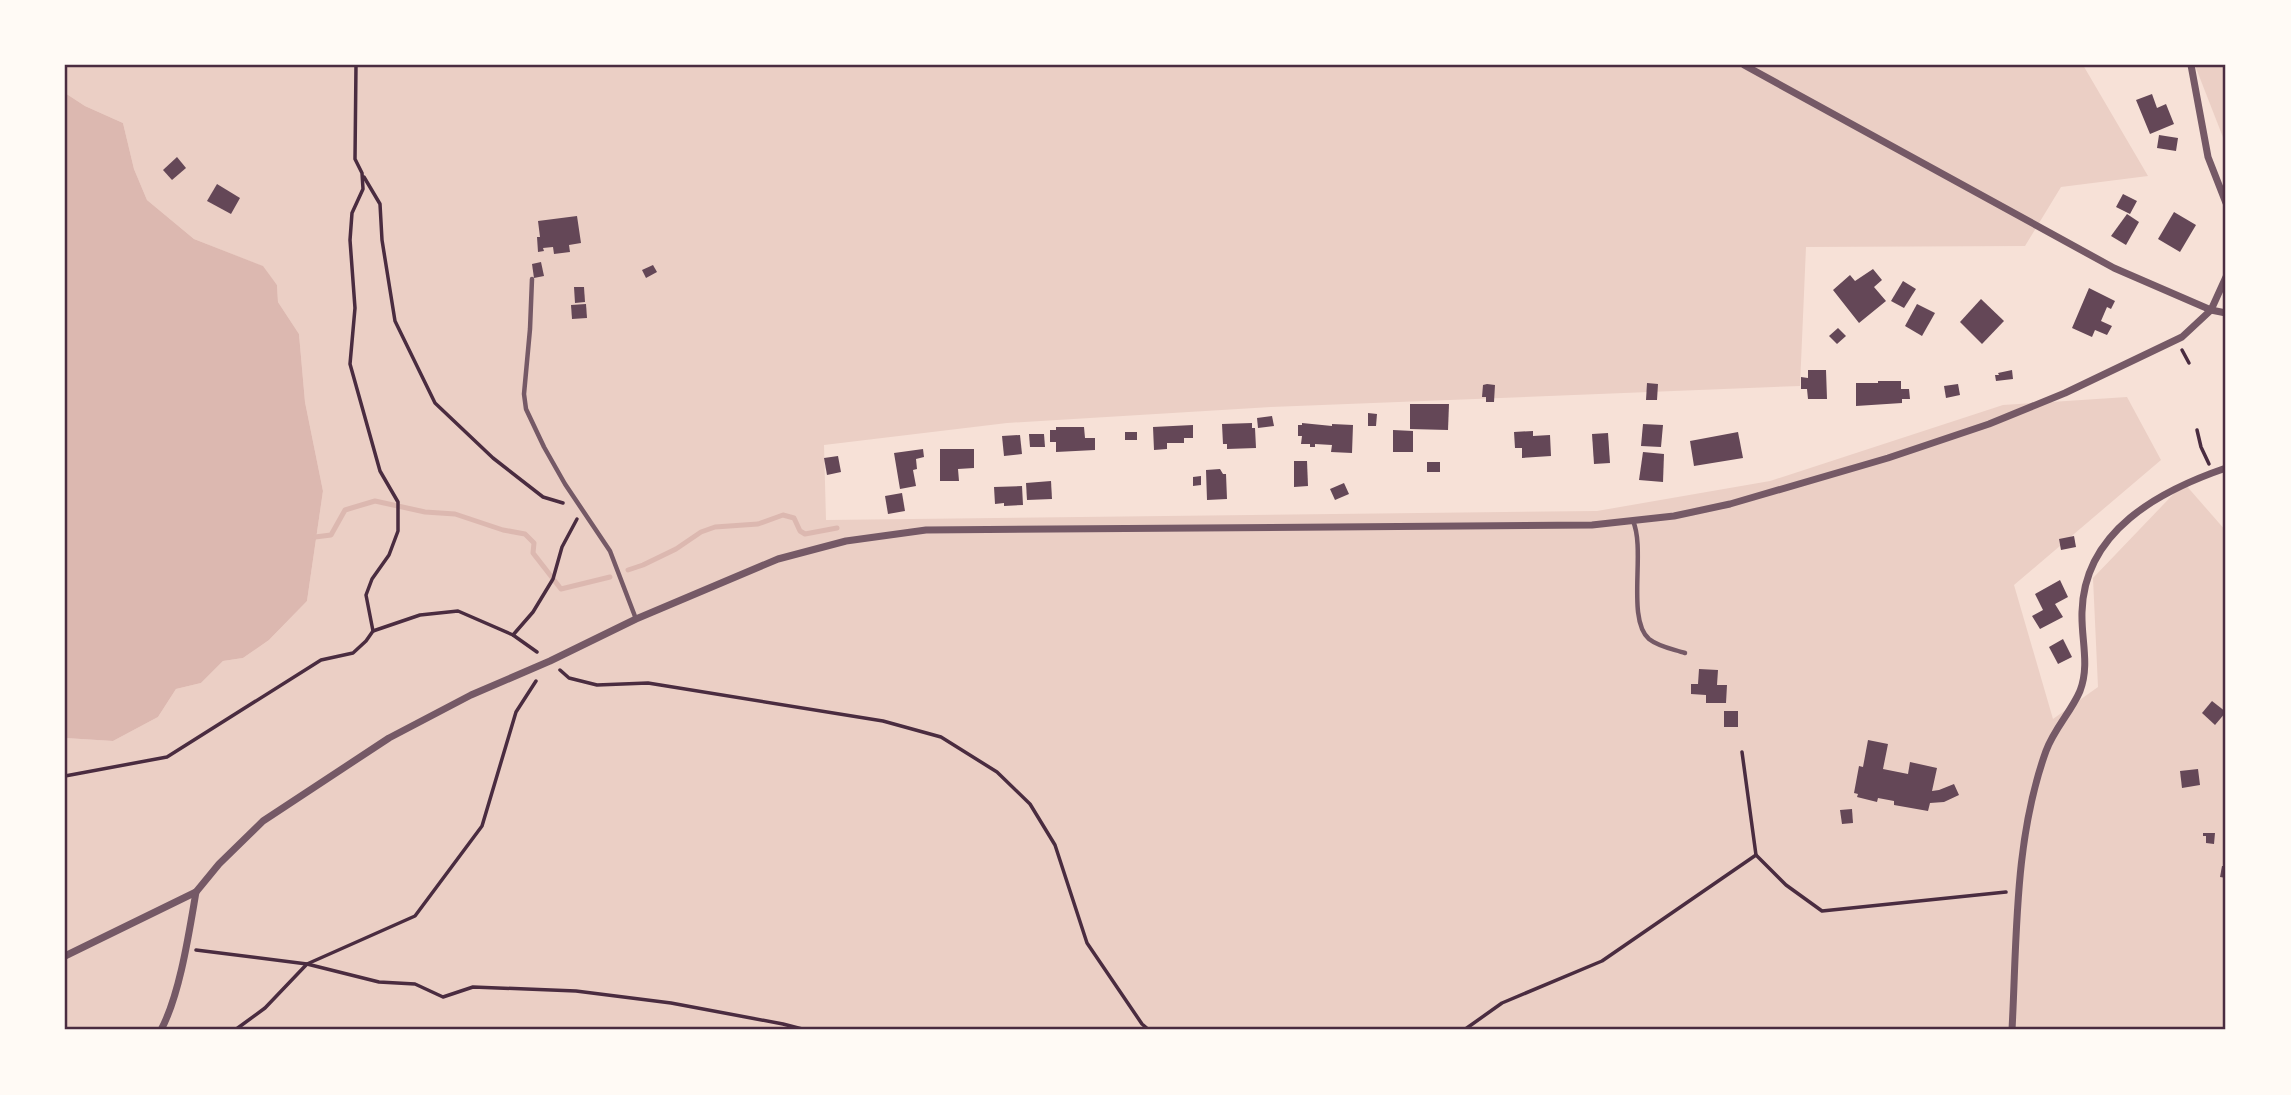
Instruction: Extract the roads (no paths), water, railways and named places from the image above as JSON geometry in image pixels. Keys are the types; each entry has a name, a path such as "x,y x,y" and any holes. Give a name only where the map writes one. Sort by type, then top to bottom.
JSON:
{"street":[{"path":"1744,65 2114,268 2211,310 2226,313"},
{"path":"2191,65 2208,157 2226,203"},
{"path":"65,956 196,892 219,864 263,821 389,738 471,695 778,559 846,541 926,530 1539,526 1592,525 1675,516 1780,491 1888,458 1989,424 2065,393 2182,337 2211,310 2226,277"},
{"path":"2012,1030 2022,852 2032,798 2046,751 2079,692 2085,673 2082,609 2089,573 2104,544 2125,521 2168,492 2226,468"},
{"path":"161,1030 186,949 196,892"}],"lane":[{"path":"532,279 524,394 526,409 544,447 614,560 636,620"},
{"path":"1633,521 1638,542 1641,629 1648,639 1685,653"}],"waterway":[{"path":"315,537 331,535 345,510 375,501 425,512 455,514 503,530 525,534 534,543 533,553 561,589 610,577"},
{"path":"628,570 676,549 701,532 715,527 758,524 783,515 794,518 800,531 805,534 837,528"}]}
